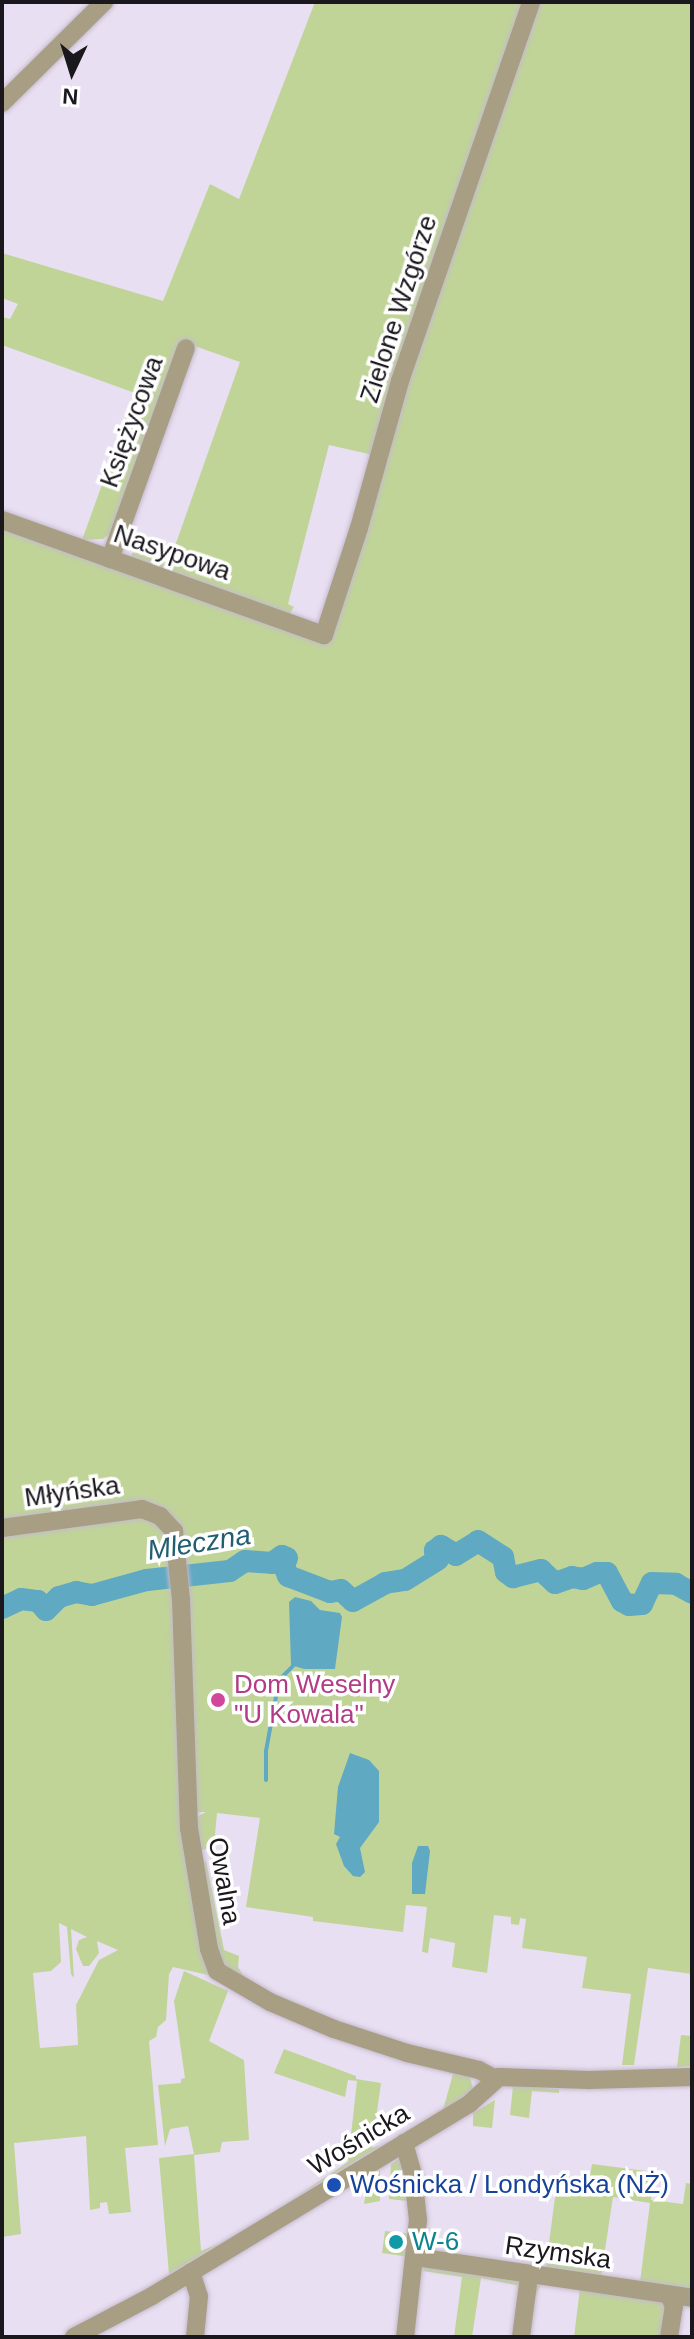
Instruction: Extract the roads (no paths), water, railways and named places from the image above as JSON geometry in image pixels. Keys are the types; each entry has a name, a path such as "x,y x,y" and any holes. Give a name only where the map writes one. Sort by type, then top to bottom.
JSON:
{"street":[{"path":"2,103 104,2"},
{"name":"Zielone Wzgórze","path":"324,635 359,528 400,381 531,2"},
{"name":"Księżycowa","path":"110,559 186,348"},
{"name":"Nasypowa","path":"2,520 324,635"},
{"name":"Młyńska","path":"2,1528 120,1511 149,1512"},
{"name":"Owalna","path":"149,1512 167,1521 174,1531 189,1828 206,1934 217,1971 270,2002 334,2029 407,2053 483,2071 495,2079"},
{"path":"495,2079 505,2075 589,2080 692,2077"},
{"name":"Wośnicka","path":"74,2337 191,2272 469,2104 495,2079"},
{"path":"404,2143 411,2160 418,2208 416,2257 405,2337"},
{"name":"Rzymska","path":"416,2257 692,2298"},
{"path":"191,2272 199,2296 195,2337"},
{"path":"521,2337 529,2276"},
{"path":"669,2337 674,2307 670,2297"}],"water":[{"path":"295,1597 311,1601 320,1610 340,1613 335,1669 304,1669 291,1665 289,1602"},
{"path":"350,1753 369,1760 379,1771 379,1822 360,1848 365,1872 360,1877 353,1876 344,1866 336,1844 340,1837 334,1834 338,1787"},
{"path":"418,1846 428,1846 430,1851 425,1894 412,1894 412,1863"}],"waterway":[{"name":"Mleczna","path":"2,1608 21,1599 38,1601 46,1610 59,1597 76,1592 92,1595 147,1580 230,1571 245,1561 272,1563 282,1556 287,1558 284,1566 288,1576 330,1592 341,1590 353,1601 385,1583 405,1580 438,1559 435,1551 441,1546 456,1555 478,1541 503,1557 506,1572 513,1577 541,1570 555,1583 572,1577 583,1579 597,1573 607,1573 622,1601 629,1605 642,1604 652,1583 676,1584 692,1593"},
{"path":"266,1780 266,1751 279,1680 293,1666"}],"place":[{"name":"Dom Weselny \"U Kowala\"","path":"218,1700"},
{"name":"Wośnicka / Londyńska (NŻ)","path":"334,2185"},
{"name":"W-6","path":"396,2242"}]}
